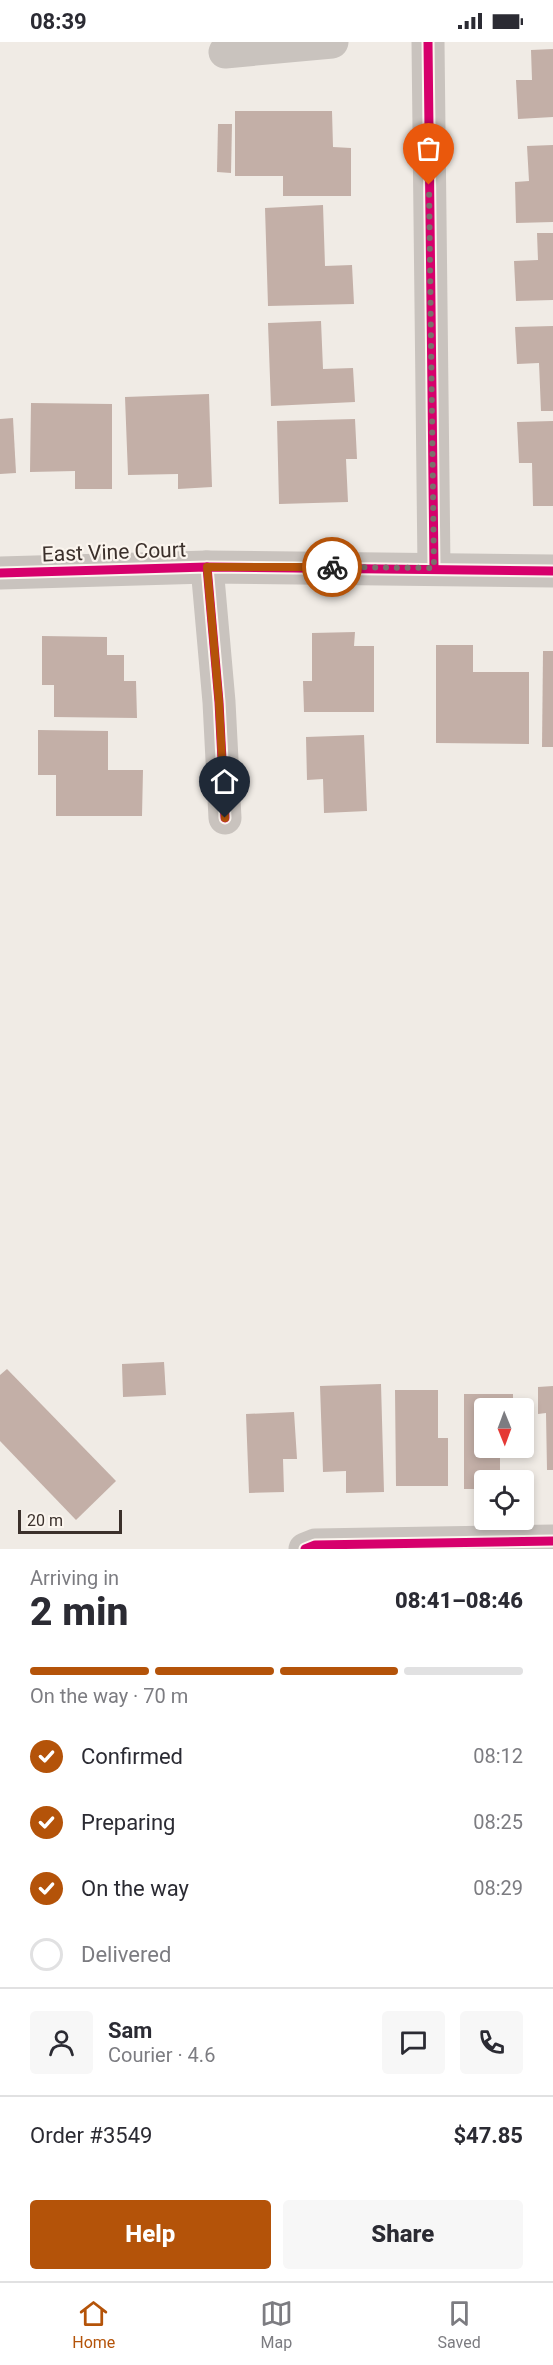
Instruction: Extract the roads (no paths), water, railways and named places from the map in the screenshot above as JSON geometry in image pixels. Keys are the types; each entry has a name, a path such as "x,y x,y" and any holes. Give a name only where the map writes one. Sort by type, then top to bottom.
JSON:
{"street":[{"path":"225,52 332,42"},
{"path":"428,42 434,568"},
{"path":"207,567 219,702 225,818"},
{"name":"East Vine Court","path":"0,573 207,567 553,571"},
{"path":"305,1549 315,1545 488,1544 553,1541"}]}
